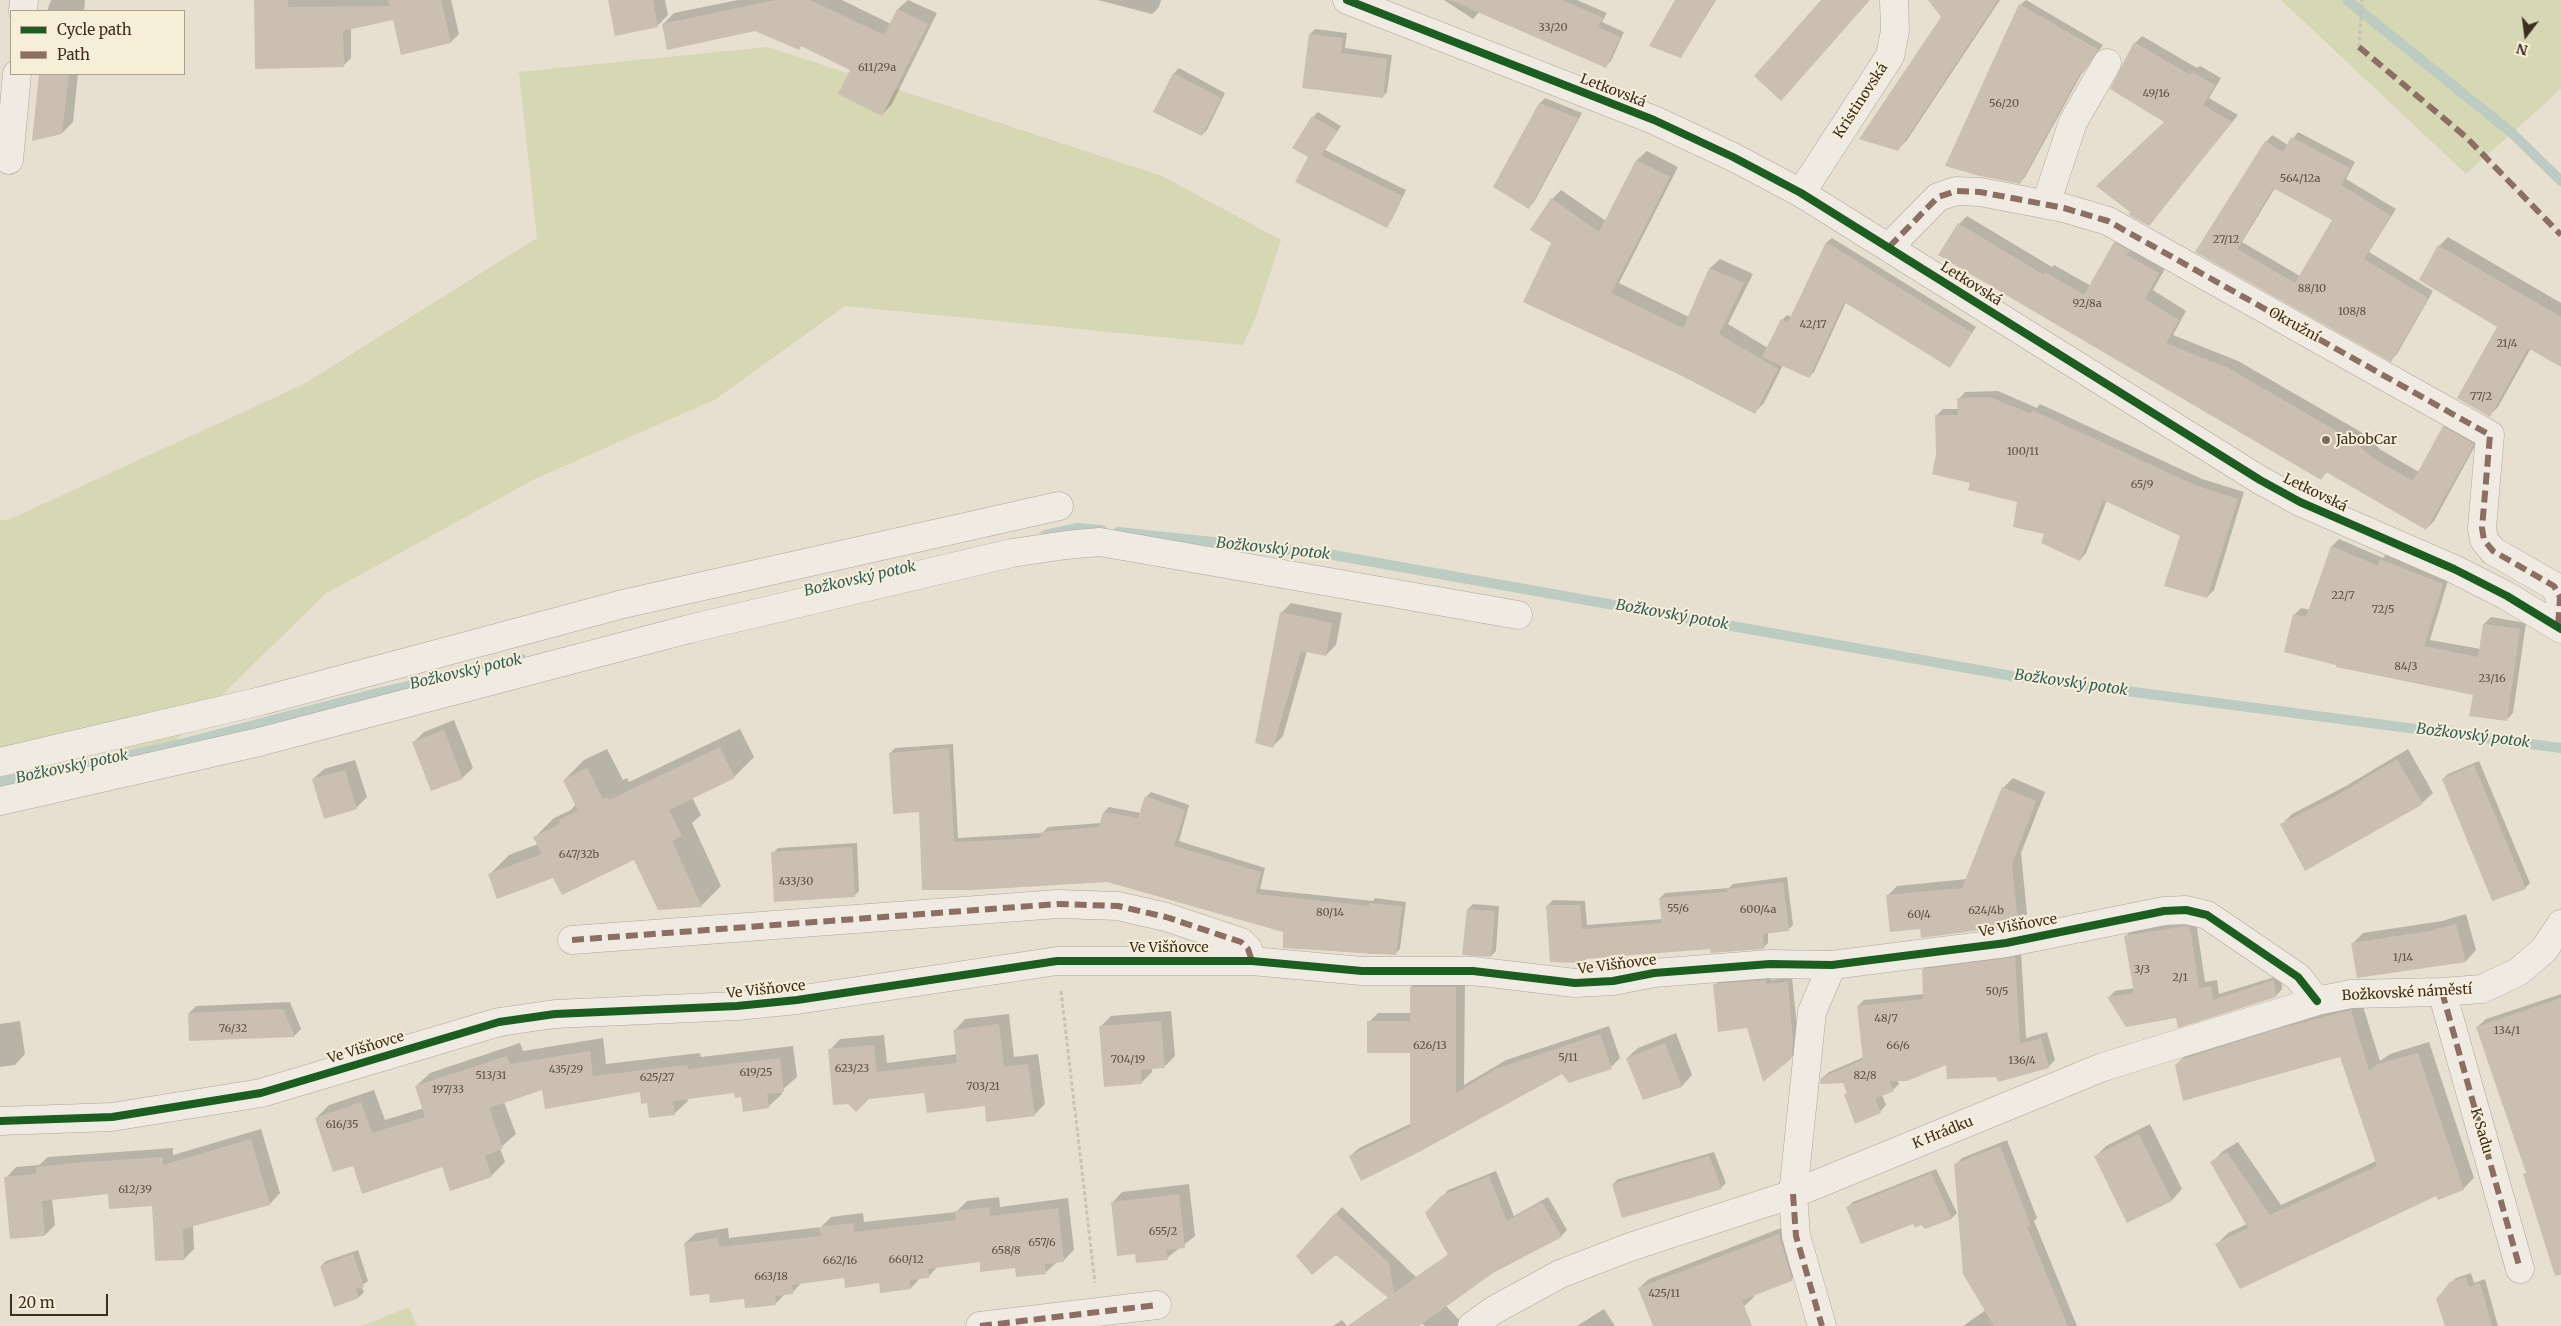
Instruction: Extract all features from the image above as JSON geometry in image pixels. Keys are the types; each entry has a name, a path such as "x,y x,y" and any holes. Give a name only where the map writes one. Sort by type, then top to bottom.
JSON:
{"street":[{"name":"Letkovská","path":"1347,0 1654,120 1734,156 1801,193 1889,247 2260,480 2300,502 2454,569 2507,596 2560,628"},
{"name":"Kristinovská","path":"1801,193 1890,56 1895,31 1894,0"},
{"path":"2046,204 2073,122 2107,63"},
{"path":"9,160 17,75"},
{"name":"Okružní","path":"1889,247 1938,197 1956,191 1980,192 2046,204 2108,220 2490,435 2482,528 2484,540 2493,551 2554,586 2560,597 2560,628"},
{"path":"0,762 260,701 623,604 1059,506"},
{"path":"0,801 259,742 689,629 1012,553 1066,545 1100,542 1518,615"},
{"path":"572,940 1075,904 1118,906 1176,920 1241,942 1248,949 1252,962"},
{"name":"Ve Višňovce","path":"0,1121 112,1117 261,1093 499,1022 555,1014 737,1006 780,1002 1057,961 1252,962 1362,971 1473,971 1575,983 1613,981 1654,973 1770,964 1832,965 2006,943 2164,911 2186,910 2207,915 2298,977 2317,1001"},
{"name":"Božkovské náměstí","path":"2317,1001 2351,994 2482,989 2518,972 2544,950 2561,924"},
{"path":"1822,1326 1796,1236 1793,1194 1812,1012 1832,965"},
{"name":"K Sadu","path":"2442,992 2520,1269"},
{"name":"K Hrádku","path":"1472,1326 1494,1310 1560,1274 1630,1247 1793,1194 2104,1068 2317,1001"},
{"path":"980,1326 1156,1305"}],"path":[{"path":"2359,47 2362,0"},
{"path":"1057,961 1098,1312"}],"green space":[{"path":"2281,0 2561,0 2561,89 2466,174"},
{"path":"768,47 1162,176 1281,240 1256,317 1243,345 845,306 716,399 535,479 325,594 169,747 0,755 0,520 8,520 304,384 537,238 519,72"},
{"path":"409,1307 417,1326 361,1326"}],"building":[{"path":"254,0 288,0 288,7 390,6 388,0 441,0 451,43 401,55 393,20 343,31 344,67 255,69"},
{"path":"608,0 653,0 658,27 615,36"},
{"path":"775,0 810,0 884,35 897,9 928,24 882,116 838,94 850,70 801,46 799,50 755,31 667,50 662,24"},
{"path":"1450,0 1562,0 1603,18 1598,27 1620,37 1606,68"},
{"path":"1675,0 1715,0 1681,58 1649,46"},
{"path":"1821,0 1870,0 1781,101 1754,76"},
{"path":"1928,0 1998,0 1898,151 1859,139 1941,17"},
{"path":"2019,4 2099,50 2083,73 2081,71 2020,184 1980,176 1945,166"},
{"path":"1309,34 1343,38 1341,53 1387,59 1383,98 1302,88"},
{"path":"2134,42 2190,75 2192,72 2215,85 2203,105 2232,122 2149,226 2129,215 2130,212 2096,186 2164,122 2110,89"},
{"path":"1173,73 1221,98 1202,136 1153,112"},
{"path":"39,75 69,75 62,134 32,141"},
{"path":"1539,103 1578,118 1529,209 1493,187"},
{"path":"1312,116 1337,131 1321,155 1402,196 1387,228 1295,182 1308,157 1292,148"},
{"path":"2291,137 2350,168 2341,185 2391,216 2364,259 2428,298 2391,362 2195,252 2265,141 2283,152","holes":["2273,188 2332,220 2295,283 2237,249"]},
{"path":"1636,160 1670,177 1611,293 1683,328 1709,268 1744,283 1719,334 1778,369 1755,414 1680,375 1523,302 1551,243 1530,230 1551,198 1599,232"},
{"path":"1958,223 2044,275 2045,272 2084,295 2114,242 2130,251 2126,255 2159,273 2145,299 2179,320 2166,343 2230,369 2352,440 2373,458 2413,481 2443,426 2474,444 2473,447 2426,530 2326,472 2321,480 1938,255"},
{"path":"1826,242 1972,333 1950,368 1844,302 1809,378 1762,357 1781,319 1788,322"},
{"path":"2438,245 2561,317 2561,367 2528,348 2490,417 2457,398 2497,327 2419,280"},
{"path":"1990,397 2031,414 2032,410 2195,485 2238,499 2207,598 2164,586 2180,536 2103,500 2080,561 2041,543 2044,534 2013,527 2017,502 1968,490 1970,483 1932,474 1936,455 1935,415 1958,415 1957,398"},
{"path":"2331,546 2378,566 2380,559 2443,584 2424,646 2478,657 2483,624 2520,629 2507,721 2469,716 2473,695 2336,667 2336,665 2284,652 2293,614 2306,617"},
{"path":"1280,612 1332,623 1326,656 1301,651 1273,748 1255,743"},
{"path":"444,730 463,779 431,791 412,742"},
{"path":"720,747 735,778 669,810 682,836 672,841 702,907 658,910 634,860 562,895 553,878 497,899 488,874 542,854 533,837 560,824 559,820 578,811 563,780 587,768 603,799 607,797 609,800"},
{"path":"949,748 954,842 1040,838 1041,832 1099,827 1103,812 1138,818 1145,796 1185,810 1174,846 1261,872 1255,894 1369,906 1369,903 1402,906 1396,955 1283,948 1283,932 1107,882 973,890 922,890 919,812 893,814 889,753"},
{"path":"2397,759 2423,804 2305,871 2280,824 2334,797"},
{"path":"2474,765 2526,889 2492,901 2442,779"},
{"path":"345,770 357,809 324,819 312,779"},
{"path":"2002,787 2036,801 2012,864 2018,925 1921,938 1920,929 1890,932 1886,895 1962,888"},
{"path":"852,847 855,897 774,902 771,852"},
{"path":"1783,882 1789,931 1763,934 1764,949 1711,953 1710,949 1584,959 1584,963 1550,962 1546,905 1580,905 1582,929 1662,923 1659,898 1727,892 1727,889"},
{"path":"1467,909 1495,911 1491,957 1462,955"},
{"path":"2456,924 2466,962 2357,978 2351,943 2430,931"},
{"path":"2186,926 2190,927 2199,988 2211,986 2213,1000 2274,980 2276,997 2178,1028 2176,1018 2126,1027 2107,997 2134,993 2124,936"},
{"path":"2015,957 2020,1044 2041,1038 2049,1068 1998,1082 1996,1077 1947,1079 1946,1065 1907,1081 1889,1081 1894,1091 1875,1099 1881,1113 1855,1124 1844,1094 1847,1093 1843,1083 1820,1084 1821,1078 1863,1060 1857,1006 1923,999 1922,969"},
{"path":"1766,980 1766,984 1788,982 1793,1043 1791,1059 1763,1082 1747,1028 1718,1032 1713,984"},
{"path":"1410,987 1456,987 1456,1093 1496,1069 1600,1034 1612,1069 1569,1083 1562,1074 1419,1152 1361,1181 1349,1156 1410,1127 1410,1053 1367,1053 1367,1021 1410,1021"},
{"path":"2561,998 2561,1275 2555,1276 2523,1174 2526,1173 2476,1027"},
{"path":"283,1009 295,1037 189,1041 188,1013"},
{"path":"2351,1010 2369,1071 2378,1064 2418,1053 2464,1190 2438,1200 2436,1196 2240,1289 2215,1244 2248,1228 2210,1162 2227,1152 2270,1215 2377,1166 2340,1057 2183,1101 2175,1065 2183,1059 2278,1029"},
{"path":"1161,1021 1165,1068 1141,1070 1142,1084 1104,1087 1099,1026"},
{"path":"999,1024 1004,1067 1028,1064 1035,1116 986,1122 985,1106 927,1113 924,1093 869,1099 856,1112 848,1104 833,1105 828,1049 874,1045 877,1072 957,1063 953,1030"},
{"path":"1665,1043 1682,1087 1643,1100 1626,1058"},
{"path":"590,1051 593,1076 687,1065 688,1069 780,1058 784,1092 767,1094 769,1108 743,1112 741,1097 735,1098 734,1093 673,1101 675,1115 649,1118 647,1103 641,1104 640,1092 545,1109 542,1090 489,1108 503,1148 485,1156 492,1177 450,1191 442,1167 362,1194 353,1166 333,1172 315,1118 361,1102 372,1133 425,1117 415,1086 507,1056 510,1064"},
{"path":"2139,1134 2172,1201 2127,1223 2094,1156"},
{"path":"251,1139 270,1205 183,1229 184,1260 155,1261 152,1206 109,1209 108,1194 42,1201 45,1236 10,1239 4,1177 36,1174 36,1167 74,1163 163,1157 163,1165"},
{"path":"2000,1146 2031,1226 2027,1227 2068,1326 1994,1326 1963,1274 1954,1164"},
{"path":"1709,1156 1722,1189 1622,1218 1612,1184"},
{"path":"1931,1173 1952,1219 1925,1229 1921,1225 1915,1228 1913,1224 1861,1244 1846,1207"},
{"path":"1489,1176 1507,1221 1542,1202 1562,1237 1493,1273 1419,1326 1349,1326 1388,1298 1336,1255 1312,1275 1296,1256 1335,1213 1389,1263 1394,1293 1448,1255 1425,1213 1441,1196"},
{"path":"1179,1194 1185,1248 1166,1250 1168,1260 1136,1263 1135,1254 1117,1256 1111,1202"},
{"path":"989,1207 990,1216 1058,1208 1064,1262 1045,1264 1046,1274 1016,1277 1015,1268 980,1272 980,1262 928,1269 929,1278 910,1280 911,1289 880,1293 879,1283 845,1288 844,1278 792,1285 793,1294 775,1296 776,1305 760,1307 745,1308 744,1299 710,1303 709,1294 690,1296 684,1243 718,1238 719,1247 821,1236 819,1227 853,1223 854,1232 956,1220 955,1211"},
{"path":"1779,1234 1792,1281 1742,1300 1752,1326 1653,1326 1638,1288"},
{"path":"353,1254 364,1287 356,1289 359,1298 334,1307 320,1266"},
{"path":"2466,1277 2469,1287 2480,1283 2492,1326 2445,1326 2436,1299 2450,1282"}],"waterway":[{"path":"2347,0 2512,133 2561,181"},
{"name":"Božkovský potok","path":"1045,535 1077,528 1102,530"},
{"name":"Božkovský potok","path":"1118,532 1328,554 2012,676 2561,748"},
{"name":"Božkovský potok","path":"0,782 169,747 369,695 522,659"}],"marked path":[{"path":"2359,47 2466,137 2561,235"},
{"path":"1889,247 1938,197 1956,191 1980,192 2064,208 2108,221 2490,435 2482,528 2484,540 2493,551 2554,586 2560,597 2558,627"},
{"path":"572,940 1058,904 1118,906 1166,917 1241,942 1248,949 1252,961"},
{"path":"2442,992 2520,1269"},
{"path":"1793,1194 1796,1236 1822,1326"},
{"path":"980,1326 1157,1305"}],"cycle path":[{"path":"1347,0 1654,120 1733,157 1801,193 2260,480 2300,502 2454,569 2507,596 2561,629"},
{"path":"0,1121 112,1117 261,1093 499,1022 555,1014 737,1006 797,1000 1057,961 1252,961 1362,971 1473,971 1575,983 1613,981 1654,973 1770,964 1832,965 2006,943 2164,911 2186,910 2207,915 2298,977 2317,1001"}],"place":[{"name":"JabobCar","path":"2326,440"}]}
